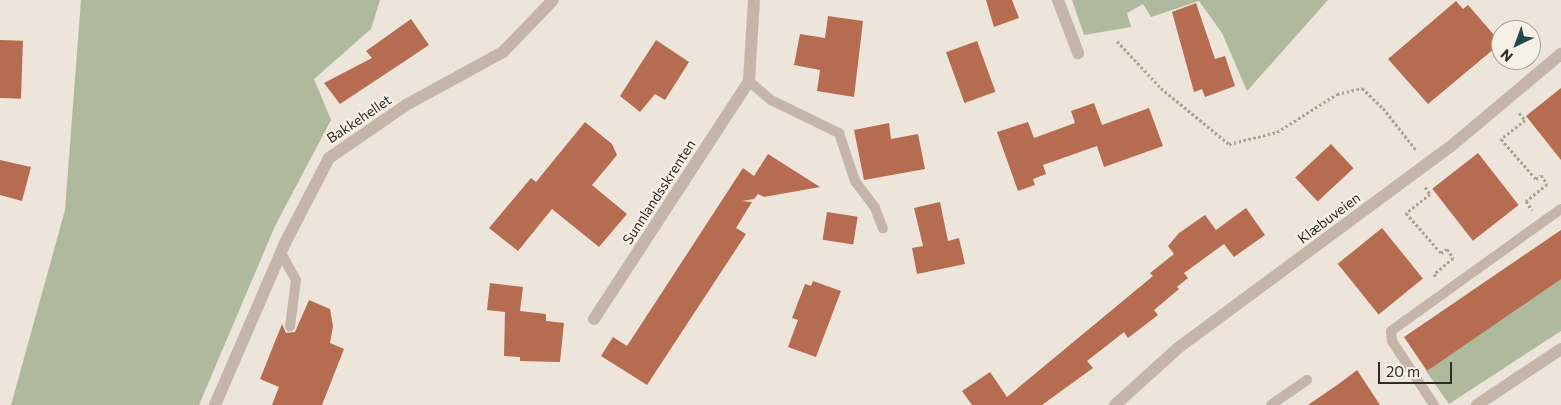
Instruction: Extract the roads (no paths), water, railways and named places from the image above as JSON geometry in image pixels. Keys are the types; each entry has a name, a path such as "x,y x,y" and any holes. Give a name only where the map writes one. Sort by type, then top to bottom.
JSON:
{"street":[{"name":"Bakkehellet","path":"215,405 281,253 328,158 406,105 504,52 553,0"},
{"name":"Sunnlandsskrenten","path":"594,319 749,81 754,0"},
{"path":"1058,0 1078,53"},
{"name":"Klæbuveien","path":"1115,405 1178,348 1427,164 1561,54"},
{"path":"1477,405 1561,349"}],"lane":[{"path":"749,81 771,100 839,133 854,181 875,208 883,229"},
{"path":"1434,405 1392,341 1391,331 1561,209"},
{"path":"281,253 296,280 290,327"},
{"path":"1271,405 1307,380"}]}
